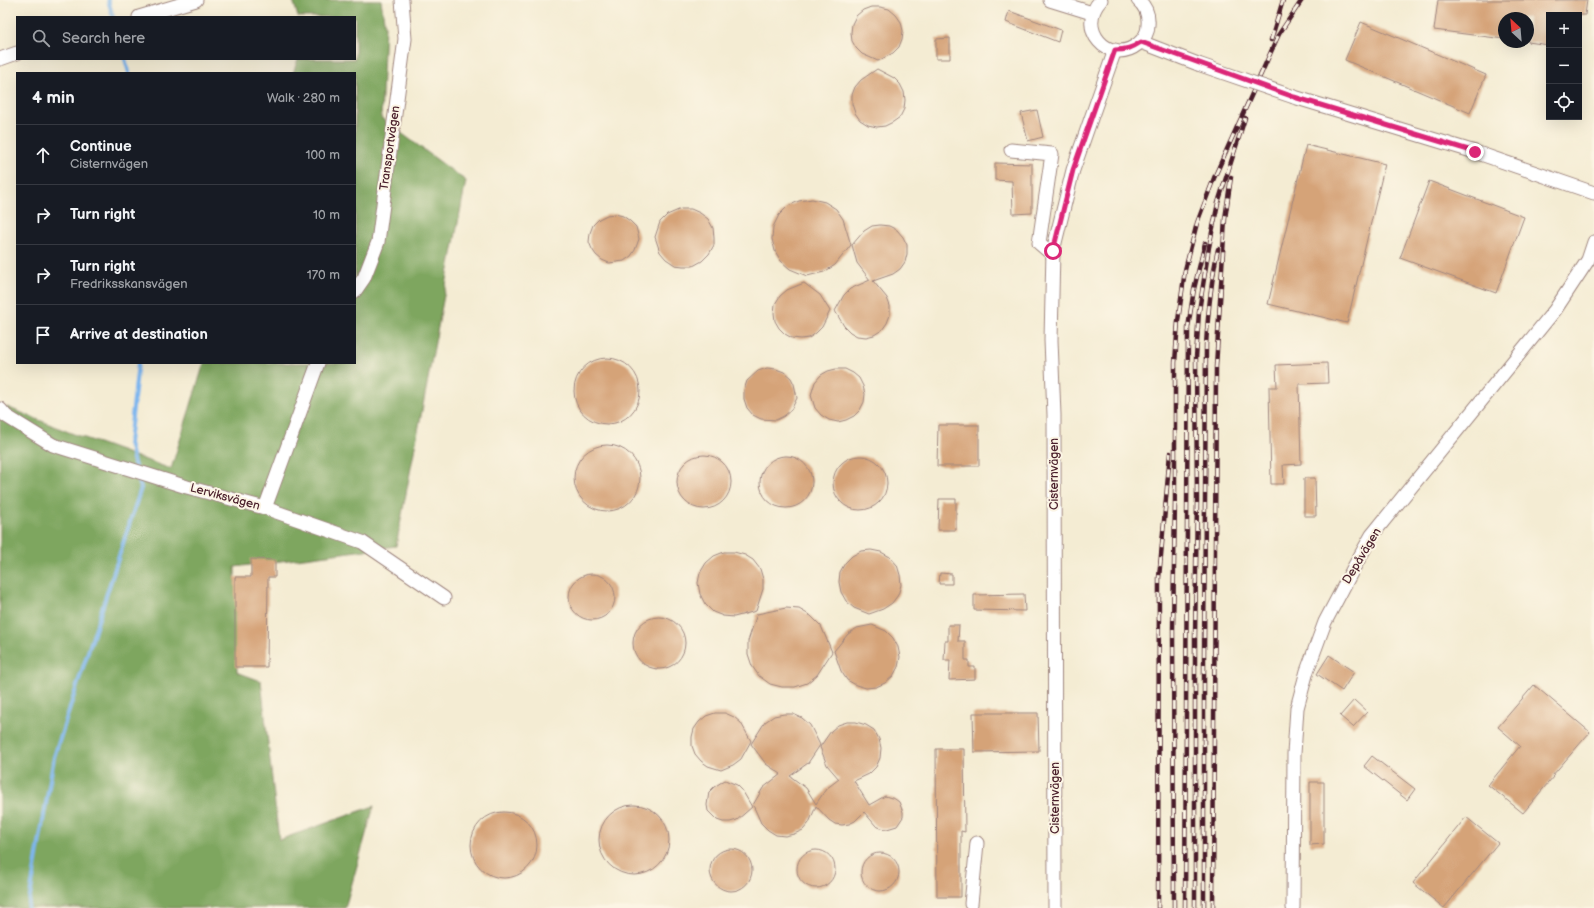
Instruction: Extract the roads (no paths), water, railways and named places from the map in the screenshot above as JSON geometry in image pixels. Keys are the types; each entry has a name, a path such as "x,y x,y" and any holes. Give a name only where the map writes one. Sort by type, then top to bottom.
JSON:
{"street":[{"path":"142,16 196,0"},
{"name":"Transportvägen","path":"356,290 364,278 378,242 405,39 402,0"},
{"path":"1050,0 1092,13"},
{"path":"1101,0 1092,13 1091,23 1096,37 1106,47 1115,50 1125,50 1133,47 1141,42 1146,35 1148,26 1146,9 1138,0"},
{"path":"1141,42 1198,64 1294,97 1475,152 1594,193"},
{"name":"Cisternvägen","path":"1055,908 1054,415 1051,340 1053,255 1073,170 1115,50"},
{"path":"0,58 16,54"},
{"path":"1011,150 1052,154 1038,242 1053,255"},
{"name":"Depåvägen","path":"1293,908 1294,754 1296,708 1307,671 1325,622 1372,535 1554,310 1588,260 1594,242"},
{"path":"265,508 318,364"},
{"name":"Lerviksvägen","path":"0,409 6,416 53,445 187,487 265,508 362,542 444,598"},
{"path":"971,904 977,843"}],"waterway":[{"path":"108,0 113,16"},
{"path":"125,60 129,72"},
{"path":"135,467 129,443 138,364"},
{"path":"28,908 54,757 141,488 137,474"}],"railway":[{"path":"1271,40 1283,0"},
{"path":"1174,908 1173,629 1175,363 1178,321 1185,270 1197,223 1214,178 1279,34 1302,0"},
{"path":"1195,908 1195,637 1197,501 1196,358 1199,311 1209,247 1218,203 1245,118"},
{"path":"1213,908 1216,367 1225,219 1231,177"},
{"path":"1185,908 1188,328 1194,289 1205,243"},
{"path":"1204,908 1206,345 1210,297 1218,249"},
{"path":"1158,908 1159,578 1170,453"}]}
